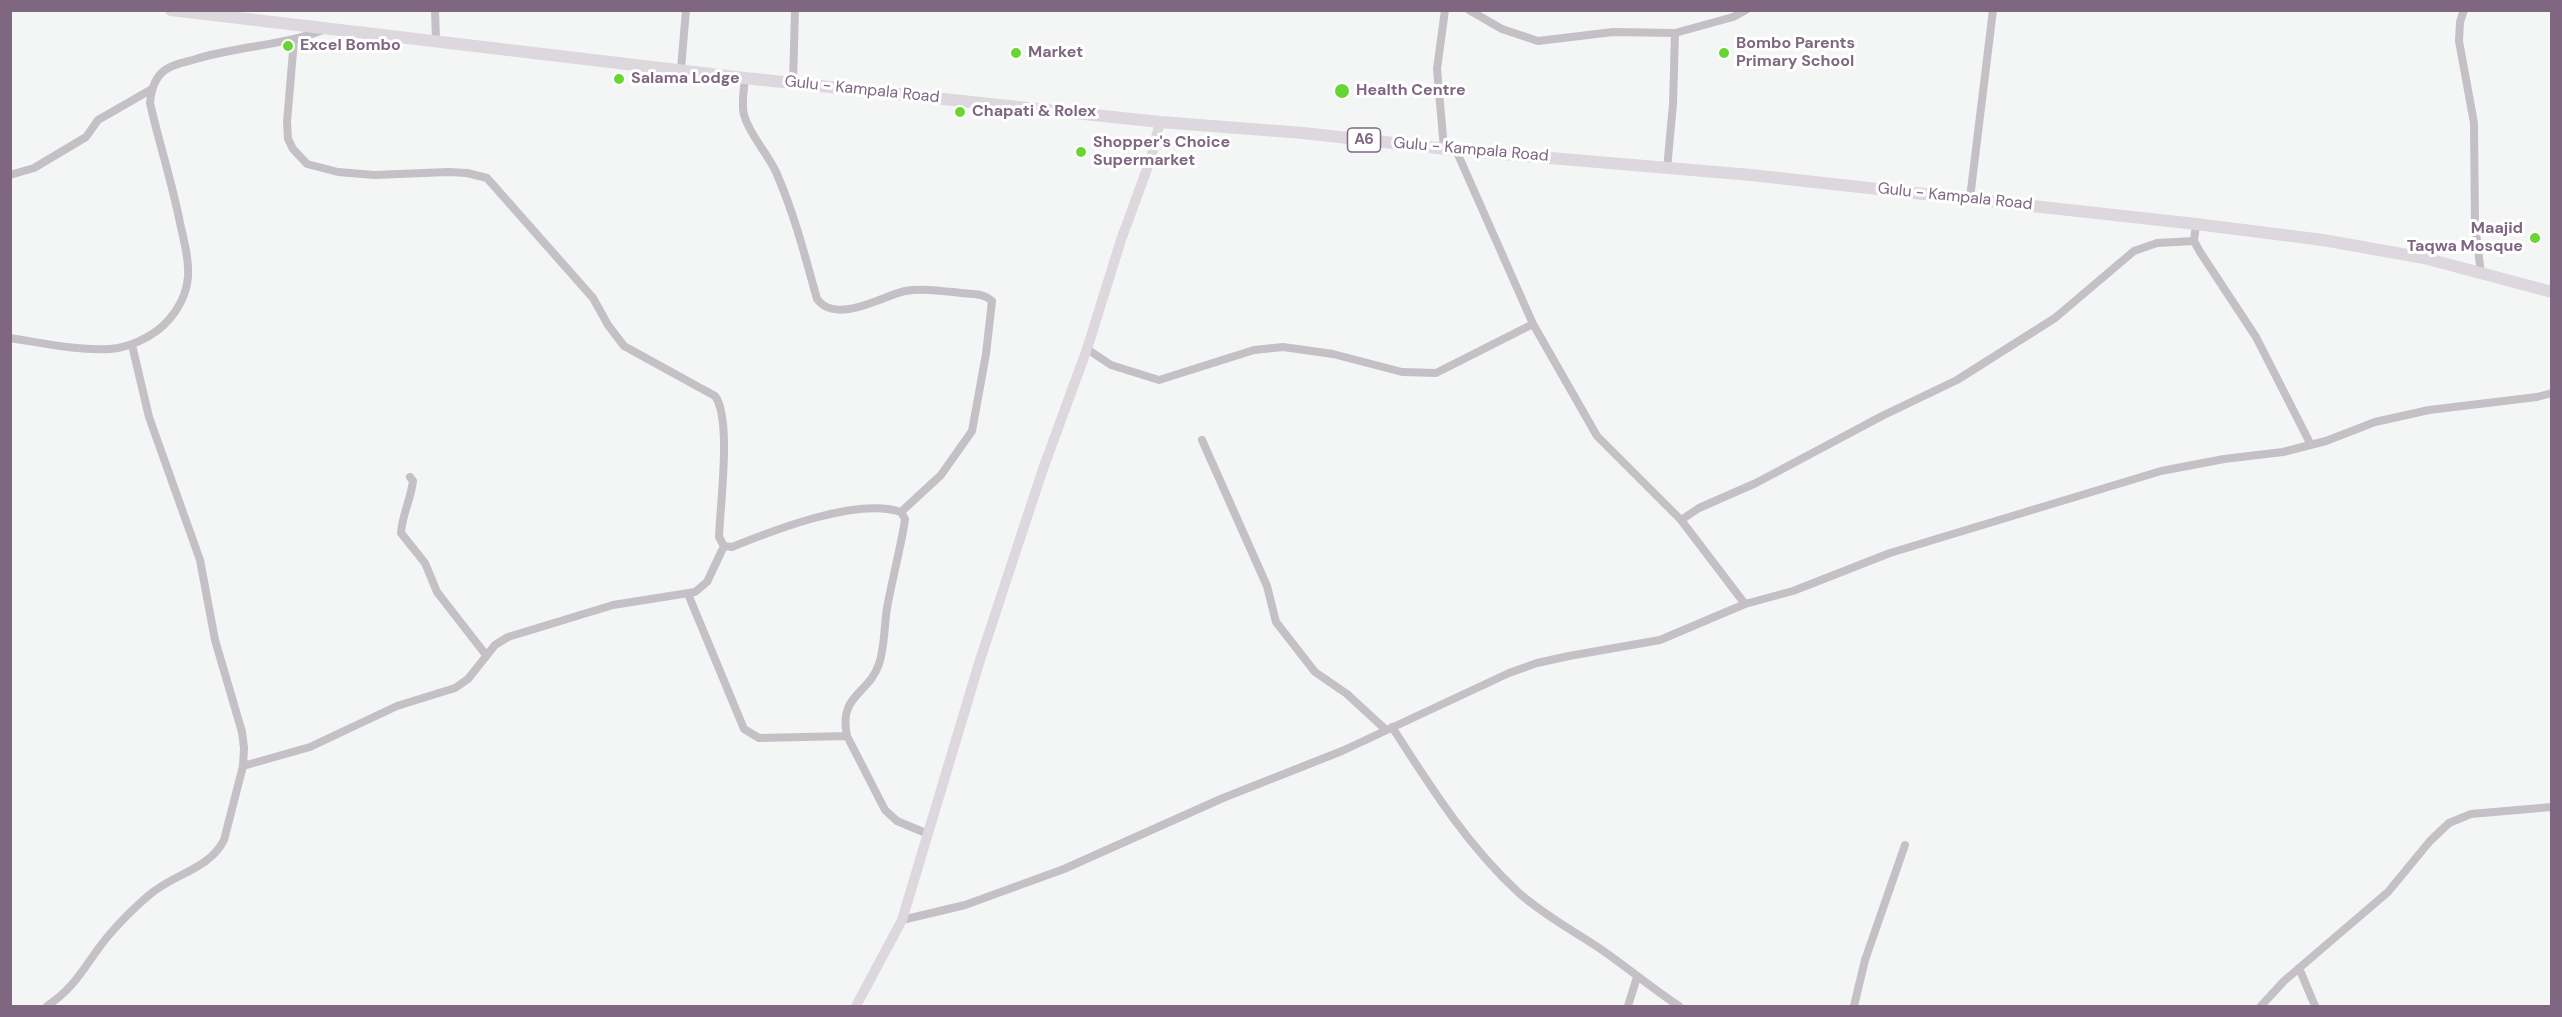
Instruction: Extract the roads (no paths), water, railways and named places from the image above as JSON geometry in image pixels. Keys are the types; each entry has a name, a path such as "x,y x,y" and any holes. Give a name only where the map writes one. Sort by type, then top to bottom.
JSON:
{"main road":[{"name":"Gulu - Kampala Road","path":"171,10 745,78 1160,122 1303,133 1970,198 2196,224 2323,240 2424,258 2552,292"}],"street":[{"path":"435,10 436,40"},
{"path":"681,69 686,10"},
{"path":"793,83 795,10"},
{"path":"1445,10 1437,69 1450,149 1533,324 1597,436 1681,520 1746,604"},
{"path":"1468,10 1502,29 1538,41 1613,32 1676,33 1724,20 1746,10"},
{"path":"1970,198 1993,10"},
{"path":"2464,10 2460,22 2459,41 2474,123 2475,224 2481,273"},
{"path":"10,176 34,168 86,137 98,120 152,89 165,70 215,53 294,40 330,28"},
{"path":"1667,169 1676,33"},
{"path":"294,40 287,122 288,139 301,159 307,164 338,172 374,175 448,172 487,178 593,298 608,325 624,346 715,396 720,403 724,442 719,537 724,546"},
{"path":"745,78 744,115 748,126 775,171 798,230 820,304 835,309 854,308 902,292 919,290 979,295 992,301 986,354 972,431 941,475 902,512"},
{"path":"10,338 66,346 110,349 132,345 157,332 173,316 182,299 188,279 188,257 150,103 152,89"},
{"path":"856,1006 902,920 980,660 1043,469 1087,349 1160,122"},
{"path":"2196,224 2194,241 2261,346 2311,445"},
{"path":"1681,520 1957,380 2055,318 2134,251 2157,243 2194,241"},
{"path":"1087,349 1111,365 1159,380 1254,350 1283,346 1333,354 1402,372 1436,373 1533,324"},
{"path":"47,1006 78,981 109,935 146,897 160,886 212,858 218,851 224,840 243,766 242,732 215,640 200,560 149,417 132,345"},
{"path":"902,920 965,905 1064,868 1223,798 1342,751 1509,673 1537,663 1660,640 1746,604 1793,591 1890,554 2162,471 2224,459 2283,452 2311,445 2375,422 2429,410 2537,397 2552,393"},
{"path":"1202,440 1263,577 1276,622 1315,672 1347,694 1389,729 1459,828 1518,892 1550,919 1601,950 1679,1006"},
{"path":"410,477 413,481 412,493 401,534 425,563 437,592 486,655"},
{"path":"724,546 732,547 789,524 811,518 882,507 902,512"},
{"path":"902,512 905,519 904,526 887,608 880,661 872,676 847,708 845,718 847,736 885,810 897,821 928,834"},
{"path":"243,766 310,747 397,706 455,688 468,679 495,645 508,637 613,605 688,594 700,589 707,582 724,546"},
{"path":"688,594 744,729 759,738 847,736"},
{"path":"2261,1006 2284,981 2388,892 2430,841 2449,823 2471,814 2552,807"},
{"path":"1854,1006 1865,960 1905,845"},
{"path":"2299,968 2315,1006"},
{"path":"1628,1006 1636,977"}],"place":[{"name":"Excel Bombo","path":"288,46"},
{"name":"Market","path":"1016,53"},
{"name":"Bombo Parents Primary School","path":"1724,53"},
{"name":"Salama Lodge","path":"619,79"},
{"name":"Health Centre","path":"1342,91"},
{"name":"Chapati & Rolex","path":"960,112"},
{"name":"Shopper's Choice Supermarket","path":"1081,152"},
{"name":"Maajid Taqwa Mosque","path":"2535,238"}]}
